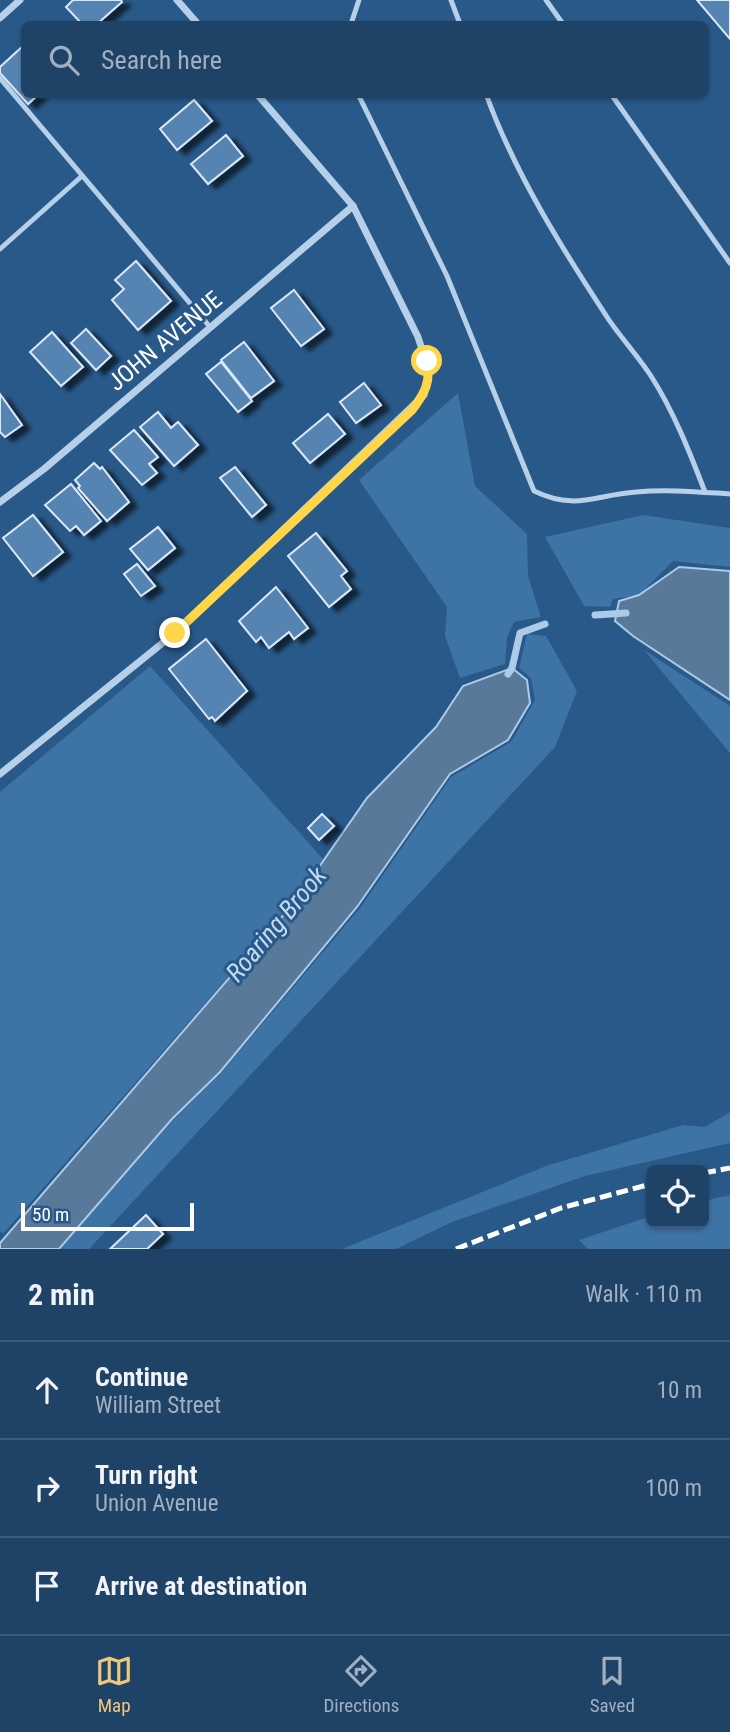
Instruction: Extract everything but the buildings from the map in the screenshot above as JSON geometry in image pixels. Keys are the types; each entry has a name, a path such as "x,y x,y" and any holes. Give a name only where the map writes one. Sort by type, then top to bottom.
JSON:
{"street":[{"path":"0,18 20,0"},
{"path":"177,0 195,21"},
{"path":"0,774 175,633 424,395 429,371 418,337 353,206 260,98"},
{"name":"JOHN AVENUE","path":"0,502 353,206"}],"lane":[{"path":"352,21 359,0"},
{"path":"451,0 459,21"},
{"path":"546,0 561,21"},
{"path":"0,78 210,327"},
{"path":"360,98 447,276 534,491 557,502 585,501 633,492 730,494"},
{"path":"487,98 494,118 553,231 610,322 651,376 685,442 705,492"},
{"path":"614,98 730,263"},
{"path":"0,249 82,176"}],"shaded area":[{"path":"458,393 475,486 527,534 528,576 541,617 514,622 507,637 505,664 460,678 445,636 447,607 359,480"},
{"path":"643,515 730,528 730,567 673,561 639,595 613,599 610,607 584,606 545,537"},
{"path":"527,634 546,636 577,691 555,747 89,1249 60,1249 173,1120 221,1073 360,908 451,777 511,742 535,700 531,678 519,668"},
{"path":"644,650 730,706 730,753"},
{"path":"150,666 323,859 293,903 3,1234 0,1231 0,792"},
{"path":"730,1112 730,1143 585,1176 452,1222 396,1249 342,1249 546,1166 683,1125 705,1127"},
{"path":"730,1195 730,1249 588,1249 579,1240 646,1218 646,1228 709,1228 709,1200"}],"water":[{"path":"679,567 730,571 730,700 633,636 615,621 619,601 639,595"},
{"path":"512,668 527,680 530,703 508,740 450,774 357,907 220,1072 172,1119 59,1249 0,1249 0,1243 294,903 367,798 436,727 463,686"}],"waterway":[{"name":"Roaring Brook","path":"595,615 626,613"},
{"name":"Roaring Brook","path":"508,674 512,668 520,633 545,624"}],"railway":[{"path":"709,1172 730,1168"},
{"path":"456,1249 561,1208 646,1185"}],"route":[{"path":"175,633 412,410 424,395 429,382 427,361"}]}
